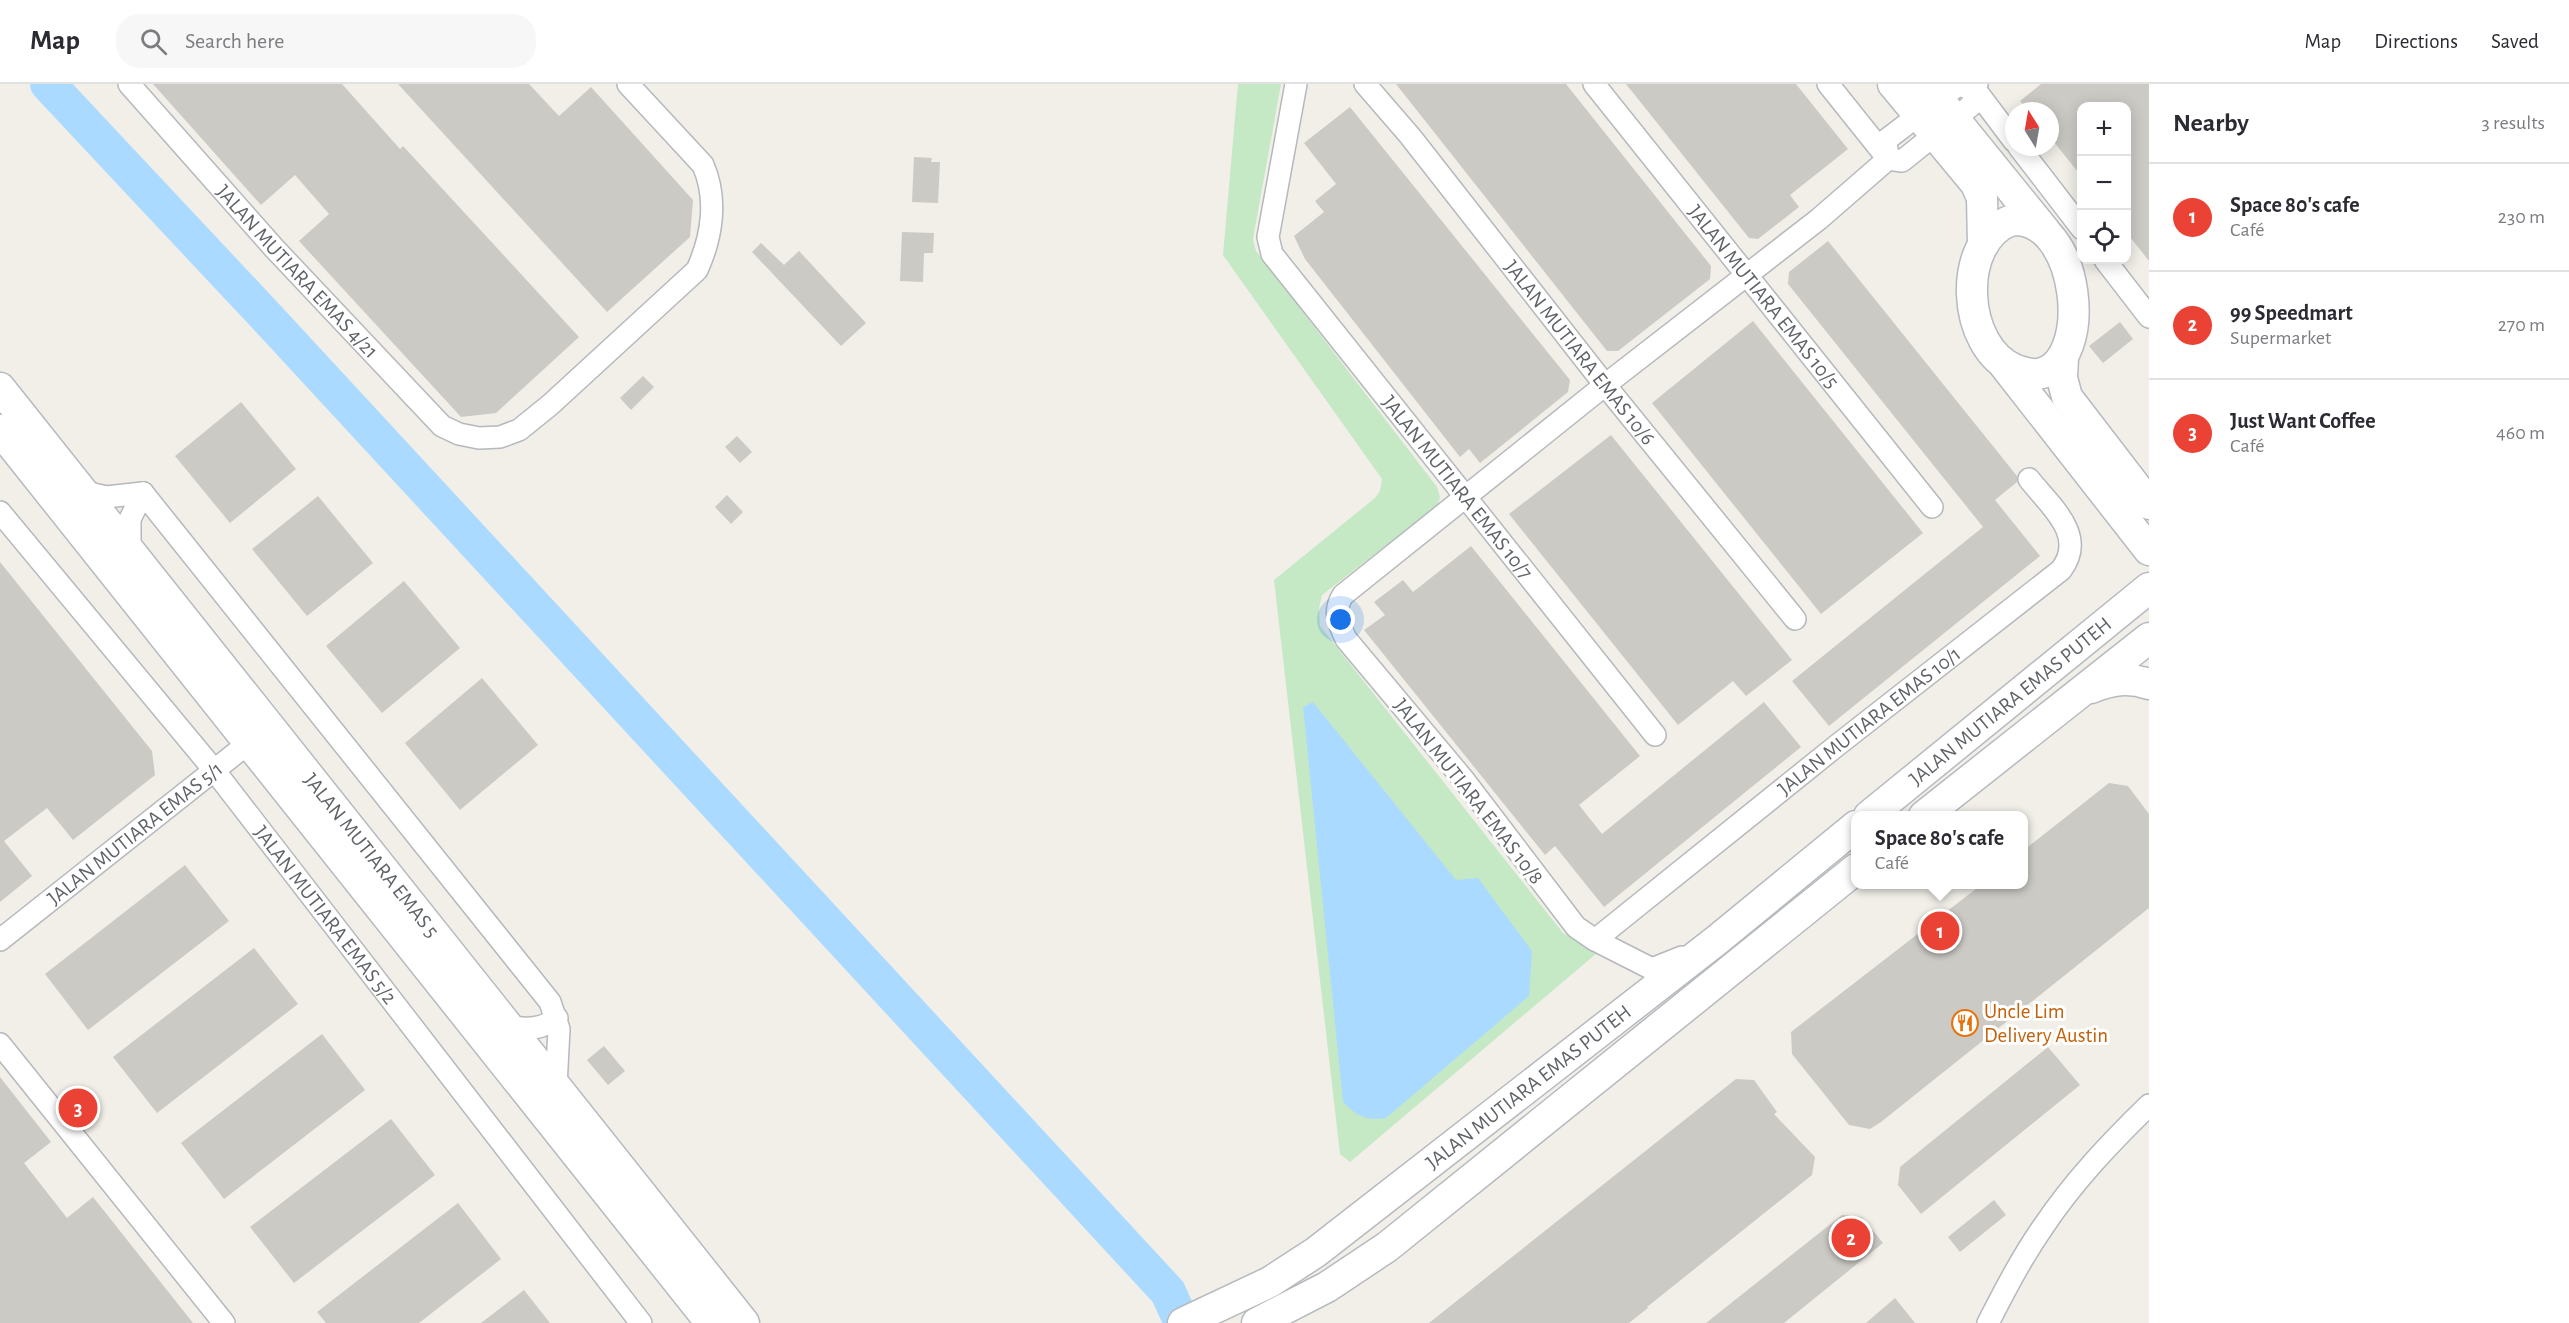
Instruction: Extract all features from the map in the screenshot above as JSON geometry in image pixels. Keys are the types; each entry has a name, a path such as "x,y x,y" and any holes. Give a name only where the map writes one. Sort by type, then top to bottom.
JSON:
{"street":[{"name":"JALAN MUTIARA EMAS 4/21","path":"129,84 274,248 441,426 459,434 479,438 500,436 519,430 550,405 697,270 707,243 712,217 711,190 703,165 628,84"},
{"name":"JALAN MUTIARA EMAS 10/7","path":"1296,84 1268,237 1272,254 1655,735"},
{"name":"JALAN MUTIARA EMAS 10/6","path":"1365,84 1410,136 1605,385 1794,619"},
{"name":"JALAN MUTIARA EMAS 10/5","path":"1594,84 1932,507"},
{"path":"1828,84 1888,159 1902,161 1935,110 1957,86 1974,85 2005,128"},
{"path":"1893,84 1935,110 2048,233 2064,258 2074,315 2064,357 2062,378 2067,397 2149,504"},
{"path":"1935,110 1982,198 1983,245 1973,285 1976,326 1992,354 2005,366 2042,412 2147,547 2141,574 2113,616 2145,651"},
{"path":"2026,156 2077,222"},
{"path":"1464,498 1819,219 1888,159"},
{"path":"1983,245 1994,230 2012,220 2026,221 2048,233"},
{"path":"2108,264 2149,316"},
{"path":"2005,366 2025,373 2039,374 2053,367 2064,357"},
{"name":"JALAN MUTIARA EMAS 5","path":"0,388 130,550 260,734 711,1323"},
{"path":"2042,412 2067,397"},
{"name":"JALAN MUTIARA EMAS 5","path":"0,430 509,1028 744,1323"},
{"name":"JALAN MUTIARA EMAS 10/1","path":"1595,940 1826,754 2061,570 2070,549 2069,529 2029,479"},
{"path":"85,492 106,497 143,493"},
{"path":"130,550 130,519 143,493"},
{"path":"143,493 550,1002 556,1018 560,1045 556,1086"},
{"name":"JALAN MUTIARA EMAS 10/8","path":"1464,498 1343,595 1336,616 1346,639 1464,780 1576,927 1595,940 1652,969 1670,964 1717,940"},
{"name":"JALAN MUTIARA EMAS 5/2","path":"3,523 214,770 641,1323"},
{"name":"JALAN MUTIARA EMAS PUTEH","path":"1875,811 2113,616 2147,594"},
{"name":"JALAN MUTIARA EMAS PUTEH","path":"1930,811 2082,691 2145,651"},
{"path":"2082,691 2107,681 2126,679 2149,684"},
{"name":"JALAN MUTIARA EMAS 5/1","path":"0,940 260,734"},
{"name":"JALAN MUTIARA EMAS PUTEH","path":"1183,1323 1270,1282 1316,1252 1717,940 1851,830"},
{"name":"JALAN MUTIARA EMAS PUTEH","path":"1257,1323 1327,1287 1386,1247 1851,873"},
{"path":"509,1028 532,1030 549,1024 556,1018"},
{"path":"0,1044 224,1323"},
{"path":"1988,1323 2019,1265 2066,1194 2108,1146 2149,1105"}],"green space":[{"path":"1238,84 1281,84 1253,239 1256,251 1437,487 1440,497 1438,505 1322,595 1319,608 1320,626 1563,933 1597,953 1350,1162 1340,1154 1274,580 1375,498 1380,491 1382,479 1223,255"}],"water":[{"path":"1313,702 1456,880 1478,878 1532,951 1529,996 1386,1118 1373,1119 1362,1116 1343,1102 1303,707"}],"building":[{"path":"153,84 342,84 400,149 403,146 579,337 496,413 461,417 299,241 329,214 295,175 261,205"},
{"path":"398,84 529,84 559,116 591,87 693,200 690,237 607,312"},
{"path":"1396,84 1566,84 1711,266 1710,279 1618,351 1607,351"},
{"path":"1626,84 1796,84 1848,149 1790,195 1799,207 1758,239 1749,238"},
{"path":"2041,84 2149,84 2149,261 2131,238 2131,102 2077,102 2077,171 2059,148 2059,102 2020,101"},
{"path":"1350,107 1570,380 1568,392 1480,463 1469,449 1460,457 1305,259 1294,236 1324,212 1315,201 1336,184 1304,143"},
{"path":"914,157 932,158 931,162 940,162 938,203 912,202"},
{"path":"902,232 934,233 933,253 924,253 923,282 900,281"},
{"path":"1828,241 2017,476 2017,482 1995,500 2040,556 1829,726 1792,681 1983,527 1788,284 1789,272"},
{"path":"761,243 784,265 799,251 866,323 841,346 752,252"},
{"path":"1753,321 1923,533 1821,614 1652,403"},
{"path":"2120,322 2133,339 2103,363 2089,346"},
{"path":"643,376 654,387 631,410 620,398"},
{"path":"241,402 296,469 230,523 175,456"},
{"path":"1611,435 1792,660 1746,696 1733,681 1678,725 1509,514"},
{"path":"737,436 752,452 740,463 725,447"},
{"path":"727,495 743,512 731,524 715,507"},
{"path":"318,496 373,563 307,616 252,549"},
{"path":"1471,546 1640,756 1579,805 1602,834 1764,702 1801,747 1604,907 1555,846 1545,855 1364,630 1385,615 1374,602 1403,580 1413,592"},
{"path":"0,562 152,751 155,775 73,840 47,808 4,841 32,876 0,902"},
{"path":"404,581 460,648 382,713 326,646"},
{"path":"482,678 538,745 460,810 405,743"},
{"path":"2109,783 2128,786 2149,814 2149,908 1881,1122 1870,1129 1849,1125 1792,1054 1791,1032 1976,889 2028,889 2028,847"},
{"path":"185,865 229,921 88,1030 45,974"},
{"path":"254,948 298,1004 157,1113 113,1057"},
{"path":"322,1034 365,1090 224,1199 181,1143"},
{"path":"604,1046 625,1071 608,1085 587,1060"},
{"path":"2048,1047 2080,1085 1921,1214 1898,1185 1900,1167"},
{"path":"0,1077 51,1142 24,1163 67,1218 93,1197 193,1323 0,1323"},
{"path":"1736,1079 1754,1080 1777,1112 1774,1114 1815,1157 1812,1175 1648,1308 1629,1323 1429,1323"},
{"path":"391,1119 435,1175 294,1283 250,1227"},
{"path":"1994,1200 2006,1215 1960,1252 1948,1237"},
{"path":"458,1203 501,1259 419,1323 326,1323 317,1312"},
{"path":"1842,1215 1862,1217 1883,1243 1784,1323 1706,1323"},
{"path":"524,1290 550,1323 481,1323"},
{"path":"1895,1298 1915,1323 1866,1323"}],"waterway":[{"path":"48,84 274,325 1168,1292 1182,1323"}],"place":[{"name":"Space 80's cafe","path":"1940,931"},
{"name":"Uncle Lim Delivery Austin","path":"1965,1023"},
{"name":"Just Want Coffee","path":"78,1108"},
{"name":"99 Speedmart","path":"1851,1238"}]}
